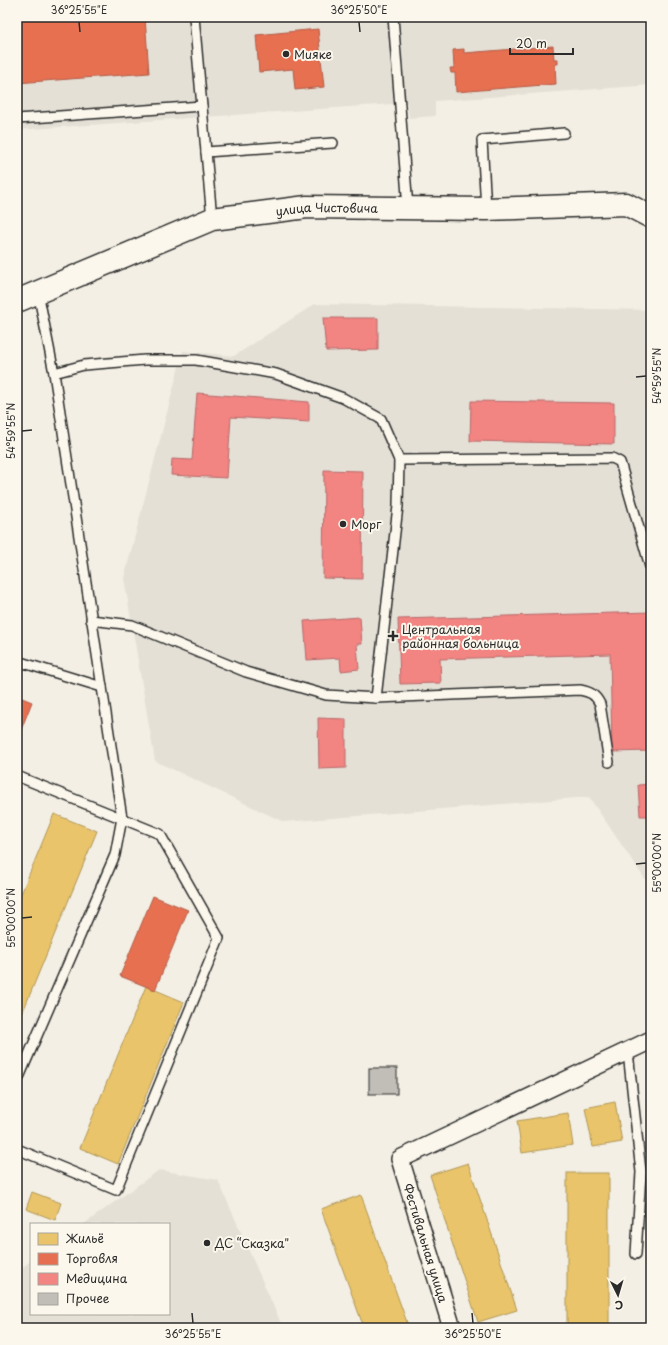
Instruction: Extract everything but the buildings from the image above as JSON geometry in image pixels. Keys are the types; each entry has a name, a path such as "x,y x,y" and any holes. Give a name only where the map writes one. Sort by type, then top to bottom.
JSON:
{"street":[{"name":"улица Чистовича","path":"17,301 212,218 307,207 486,209 626,204 651,216"},
{"path":"628,1052 651,1040"},
{"name":"Фестивальная улица","path":"452,1328 400,1158 628,1052"}],"lane":[{"path":"194,17 212,218"},
{"path":"393,17 408,208"},
{"path":"17,119 202,106"},
{"path":"486,209 482,140 564,133"},
{"path":"206,152 333,143"},
{"path":"17,1082 115,855 122,818 54,373 38,291"},
{"path":"54,373 84,365 145,360 196,360 276,374 343,398 381,419 399,460 398,506 376,698"},
{"path":"399,460 612,458 620,462 651,570"},
{"path":"92,620 132,625 246,672 326,695 376,698 580,690 588,692 596,696 600,704 609,762"},
{"path":"17,660 102,687"},
{"path":"17,776 160,834 219,938 116,1190 17,1149"},
{"path":"628,1052 642,1172 636,1254"}],"shaded area":[{"path":"17,17 651,17 651,85 435,101 435,116 409,118 407,103 17,130"},
{"name":"Центральная районная больница","path":"315,304 651,310 651,888 589,797 284,822 155,761 124,578 183,351 234,356"},
{"name":"ДС “Сказка\"","path":"159,1170 218,1180 283,1328 17,1328 17,1271 30,1262 30,1315 170,1315 170,1223 85,1223"}],"place":[{"name":"Мияке","path":"286,54"},
{"name":"Морг","path":"343,524"},
{"name":"Центральная районная больница","path":"393,636"},
{"name":"ДС “Сказка\"","path":"207,1243"}]}
